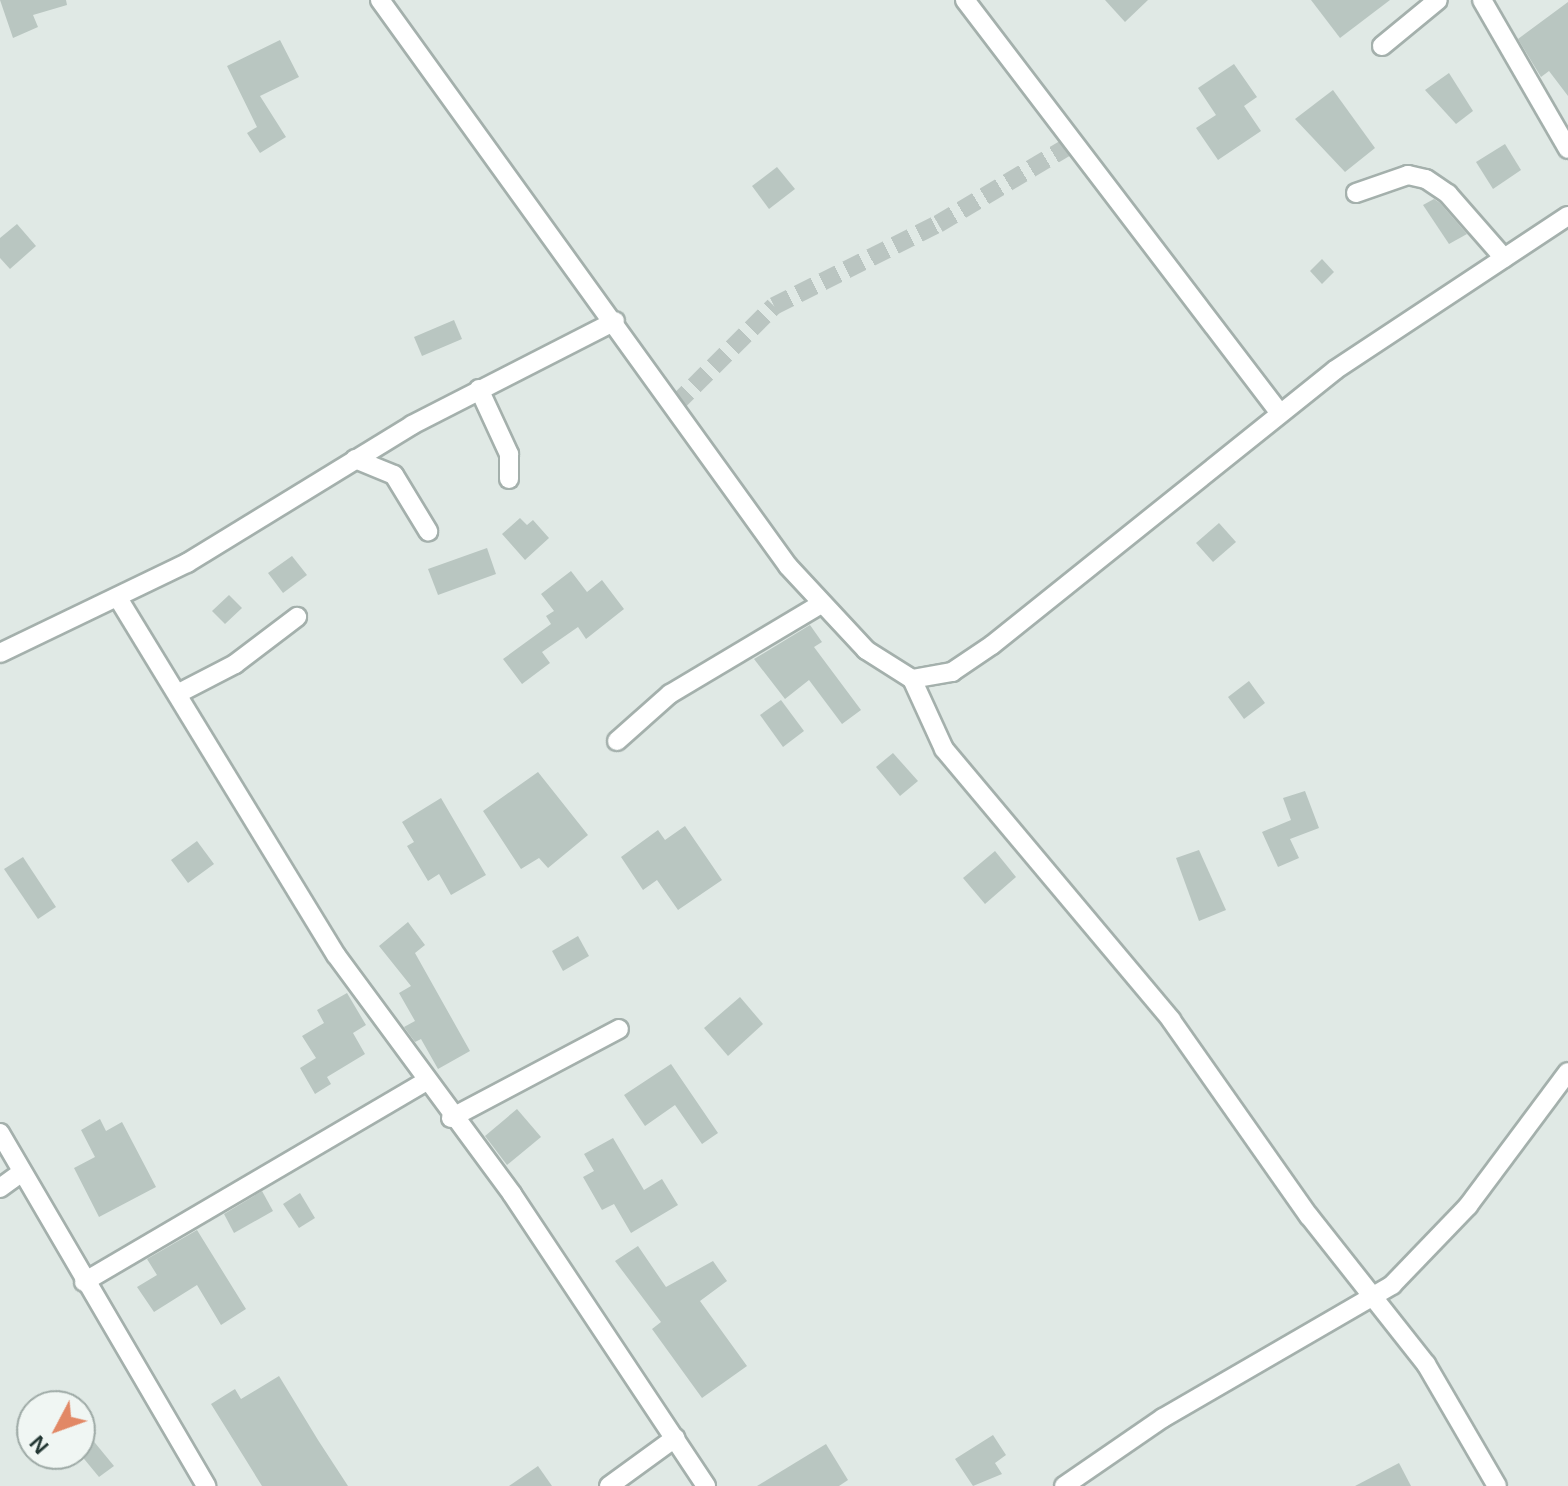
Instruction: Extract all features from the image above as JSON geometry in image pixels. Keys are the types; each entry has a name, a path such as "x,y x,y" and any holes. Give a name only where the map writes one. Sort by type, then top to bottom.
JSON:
{"street":[{"path":"380,0 448,101 615,321 821,604 890,670 912,679 952,672 992,645 1279,412 1568,216"},
{"path":"965,0 1279,412"},
{"path":"1382,46 1438,0"},
{"path":"1482,0 1568,149"},
{"path":"1356,193 1408,175 1426,179 1448,194 1504,258"},
{"path":"0,653 118,598 269,516 355,459 479,389 615,321"},
{"path":"479,389 509,454 509,479"},
{"path":"355,459 394,475 428,531"},
{"path":"118,598 181,692 291,885 451,1118 512,1194 706,1486"},
{"path":"617,741 670,694 821,604"},
{"path":"181,692 235,664 297,617"},
{"path":"912,679 923,711 975,790 1103,933 1309,1216 1375,1294 1446,1394 1497,1486"},
{"path":"451,1118 619,1029"},
{"path":"1064,1486 1163,1418 1375,1294 1422,1259 1568,1072"},
{"path":"84,1282 426,1081"},
{"path":"0,1133 84,1282 206,1486"},
{"path":"0,1188 21,1173"},
{"path":"609,1486 675,1438"}],"building":[{"path":"0,0 66,0 67,5 33,15 38,27 13,38"},
{"path":"1105,0 1148,0 1125,22"},
{"path":"1311,0 1390,0 1340,38"},
{"path":"1568,2 1568,96 1549,71 1541,77 1518,39"},
{"path":"280,40 299,77 260,96 286,137 260,153 247,133 257,127 227,66"},
{"path":"1234,64 1257,97 1244,106 1261,131 1218,160 1196,128 1216,115 1198,88"},
{"path":"1449,73 1473,111 1456,124 1425,90"},
{"path":"1333,90 1375,148 1345,172 1295,119"},
{"path":"1505,144 1521,170 1493,189 1476,162"},
{"path":"777,167 795,189 769,209 752,186"},
{"path":"1434,199 1467,234 1449,244 1423,205"},
{"path":"17,224 36,246 10,269 0,258 0,238"},
{"path":"1322,259 1334,272 1322,284 1310,271"},
{"path":"454,320 462,339 422,356 414,337"},
{"path":"520,518 527,525 533,520 549,538 525,560 502,534"},
{"path":"1219,523 1236,542 1213,562 1196,543"},
{"path":"487,548 496,574 438,595 428,569"},
{"path":"292,556 307,575 283,593 268,573"},
{"path":"571,571 587,592 602,580 624,609 586,639 578,627 542,652 550,663 522,684 503,659 551,624 546,616 554,611 541,594"},
{"path":"229,595 242,608 225,624 212,611"},
{"path":"810,625 822,642 814,647 861,710 842,724 809,680 785,699 754,659"},
{"path":"1249,681 1265,703 1244,719 1228,697"},
{"path":"781,700 804,731 783,747 760,715"},
{"path":"893,753 918,781 900,796 876,767"},
{"path":"538,772 588,835 548,868 539,858 521,869 483,811"},
{"path":"1305,791 1319,828 1290,839 1299,858 1278,867 1262,832 1291,820 1283,798"},
{"path":"441,798 486,875 451,895 439,874 428,881 407,846 414,842 402,822"},
{"path":"685,826 722,880 678,910 657,880 643,890 621,857 658,830 665,840"},
{"path":"197,841 214,864 188,883 171,860"},
{"path":"1199,850 1226,910 1199,921 1176,858"},
{"path":"995,851 1016,877 985,904 963,878"},
{"path":"23,857 56,907 38,919 4,869"},
{"path":"408,922 425,945 415,953 470,1051 438,1069 421,1039 415,1042 404,1027 415,1021 399,993 411,986 379,946"},
{"path":"578,936 589,956 563,971 552,951"},
{"path":"347,993 366,1025 353,1033 365,1054 327,1077 331,1084 315,1094 300,1068 316,1058 302,1036 324,1023 317,1010"},
{"path":"740,997 763,1024 728,1056 704,1028"},
{"path":"671,1064 718,1133 702,1144 675,1105 645,1126 624,1095"},
{"path":"517,1109 541,1137 507,1165 485,1136"},
{"path":"100,1119 106,1131 122,1122 156,1187 99,1217 74,1168 95,1157 81,1130"},
{"path":"613,1138 644,1190 662,1179 678,1205 631,1233 614,1204 602,1210 583,1177 594,1171 584,1154"},
{"path":"262,1191 273,1211 234,1233 224,1214"},
{"path":"300,1193 315,1218 299,1228 283,1204"},
{"path":"197,1230 246,1309 221,1325 197,1285 154,1312 137,1287 157,1275 147,1259"},
{"path":"638,1246 666,1287 713,1261 727,1281 700,1301 747,1366 702,1398 652,1329 661,1322 615,1261"},
{"path":"279,1376 348,1486 262,1486 211,1404 235,1389 241,1399"},
{"path":"993,1435 1006,1455 995,1463 1002,1474 973,1486 955,1459"},
{"path":"96,1444 114,1466 99,1477 93,1470 96,1470"},
{"path":"826,1444 848,1480 839,1486 757,1486"},
{"path":"1399,1463 1411,1486 1355,1486"},
{"path":"538,1466 552,1486 509,1486"}],"tunnel":[{"path":"675,405 774,306 938,224 1072,144"}]}
